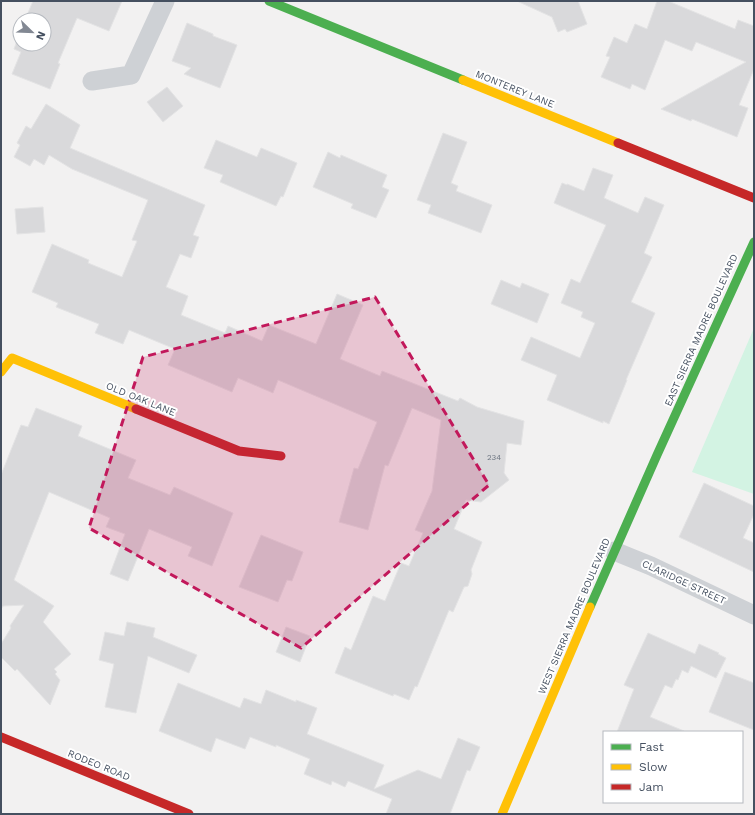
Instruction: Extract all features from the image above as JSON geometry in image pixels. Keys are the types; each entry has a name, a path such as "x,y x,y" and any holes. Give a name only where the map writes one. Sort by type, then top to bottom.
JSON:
{"street":[{"path":"92,81 131,75 165,1"},
{"name":"MONTEREY LANE","path":"269,1 754,198"},
{"name":"EAST SIERRA MADRE BOULEVARD","path":"669,428 754,242"},
{"name":"OLD OAK LANE","path":"1,372 12,358 239,451 281,456"},
{"name":"WEST SIERRA MADRE BOULEVARD","path":"502,814 548,703 669,428"},
{"name":"CLARIDGE STREET","path":"614,551 650,566 754,615"},
{"name":"RODEO ROAD","path":"1,737 189,814"}],"highlighted area":[{"path":"375,297 489,485 301,648 89,528 143,357"}],"green space":[{"path":"754,328 754,494 692,472"}],"building":[{"path":"33,1 122,1 109,31 77,18 58,63 60,64 50,89 12,74 21,52 52,52 52,12 28,12"},
{"path":"517,1 578,1 587,24 567,32 565,29 558,32 552,17"},
{"path":"657,1 668,1 735,29 738,20 754,26 754,69 739,105 748,108 737,137 692,119 691,121 661,109 746,62 696,42 692,51 665,40 645,90 632,84 630,89 601,77 610,57 606,56 614,37 627,43 635,24 647,29"},
{"path":"187,23 213,34 213,36 237,45 220,88 184,74 191,68 172,61"},
{"path":"167,87 183,106 163,122 147,102"},
{"path":"46,104 80,125 70,148 205,205 193,235 199,237 191,258 180,254 166,287 188,296 181,315 225,333 228,326 262,341 269,325 316,344 337,294 363,305 340,359 380,376 382,371 458,401 460,398 477,407 524,421 521,445 507,443 504,473 509,480 481,502 466,500 454,529 482,542 471,570 472,574 468,586 464,587 453,612 449,610 417,687 415,686 409,700 394,694 393,696 335,673 345,647 351,650 373,596 385,601 401,563 409,566 423,533 415,530 432,491 441,420 412,408 388,466 385,465 368,530 339,522 354,468 358,469 377,422 278,380 273,393 238,378 232,392 168,365 175,349 129,330 123,344 95,333 99,324 56,307 58,303 32,292 52,244 89,260 88,263 122,277 137,241 132,240 148,200 72,169 49,155 44,165 34,159 30,166 14,157 20,145 17,143 26,126 31,129"},
{"path":"443,133 467,142 451,183 458,186 456,191 492,205 481,233 428,213 431,205 417,200"},
{"path":"216,140 257,157 261,148 297,163 283,197 281,196 276,206 220,182 223,175 204,168"},
{"path":"328,152 340,158 341,155 387,175 382,187 389,190 376,218 351,208 353,204 313,187"},
{"path":"593,168 613,175 604,198 638,213 645,197 664,205 644,253 652,257 631,302 655,313 609,424 603,421 603,423 547,400 557,375 521,360 531,337 580,358 595,323 581,317 583,312 561,303 571,279 580,283 606,225 554,203 562,183 584,191"},
{"path":"43,207 45,232 17,234 15,209"},
{"path":"501,280 520,288 522,283 549,294 537,323 491,304"},
{"path":"36,408 82,426 78,436 136,460 128,478 170,495 174,487 233,513 212,566 188,556 192,547 149,529 128,581 110,574 125,534 106,527 110,518 49,492 14,580 54,606 43,622 71,654 54,669 57,672 55,674 60,680 50,705 17,669 15,671 1,657 1,644 11,628 10,626 24,605 3,606 1,609 1,475 21,425 28,427"},
{"path":"704,483 754,506 754,514 743,538 754,543 754,572 679,537"},
{"path":"261,535 303,552 292,581 287,580 278,602 239,587"},
{"path":"127,622 155,628 153,637 197,655 189,673 148,656 136,713 105,707 114,664 99,660 105,632 124,636"},
{"path":"286,627 310,636 300,662 276,652"},
{"path":"648,633 695,654 699,644 719,653 718,654 726,658 716,678 691,666 688,673 682,670 678,680 676,679 672,688 665,685 650,717 684,731 617,731 634,689 624,685"},
{"path":"725,672 754,683 754,730 709,712"},
{"path":"178,683 240,708 244,698 261,704 266,690 296,702 296,700 317,708 307,734 384,765 374,789 418,770 441,779 458,738 480,747 470,771 467,770 450,814 386,814 392,799 348,781 345,787 332,781 331,785 304,774 310,759 276,745 276,747 250,737 245,749 216,738 211,752 159,731"}],"traffic: fast":[{"path":"269,1 463,80"},
{"path":"590,607 754,242"}],"traffic: slow":[{"path":"463,80 618,143"},
{"path":"1,372 12,358 136,409"},
{"path":"502,814 590,607"}],"traffic: jam":[{"path":"618,143 754,198"},
{"path":"136,409 239,451 281,456"},
{"path":"1,737 189,814"}]}
